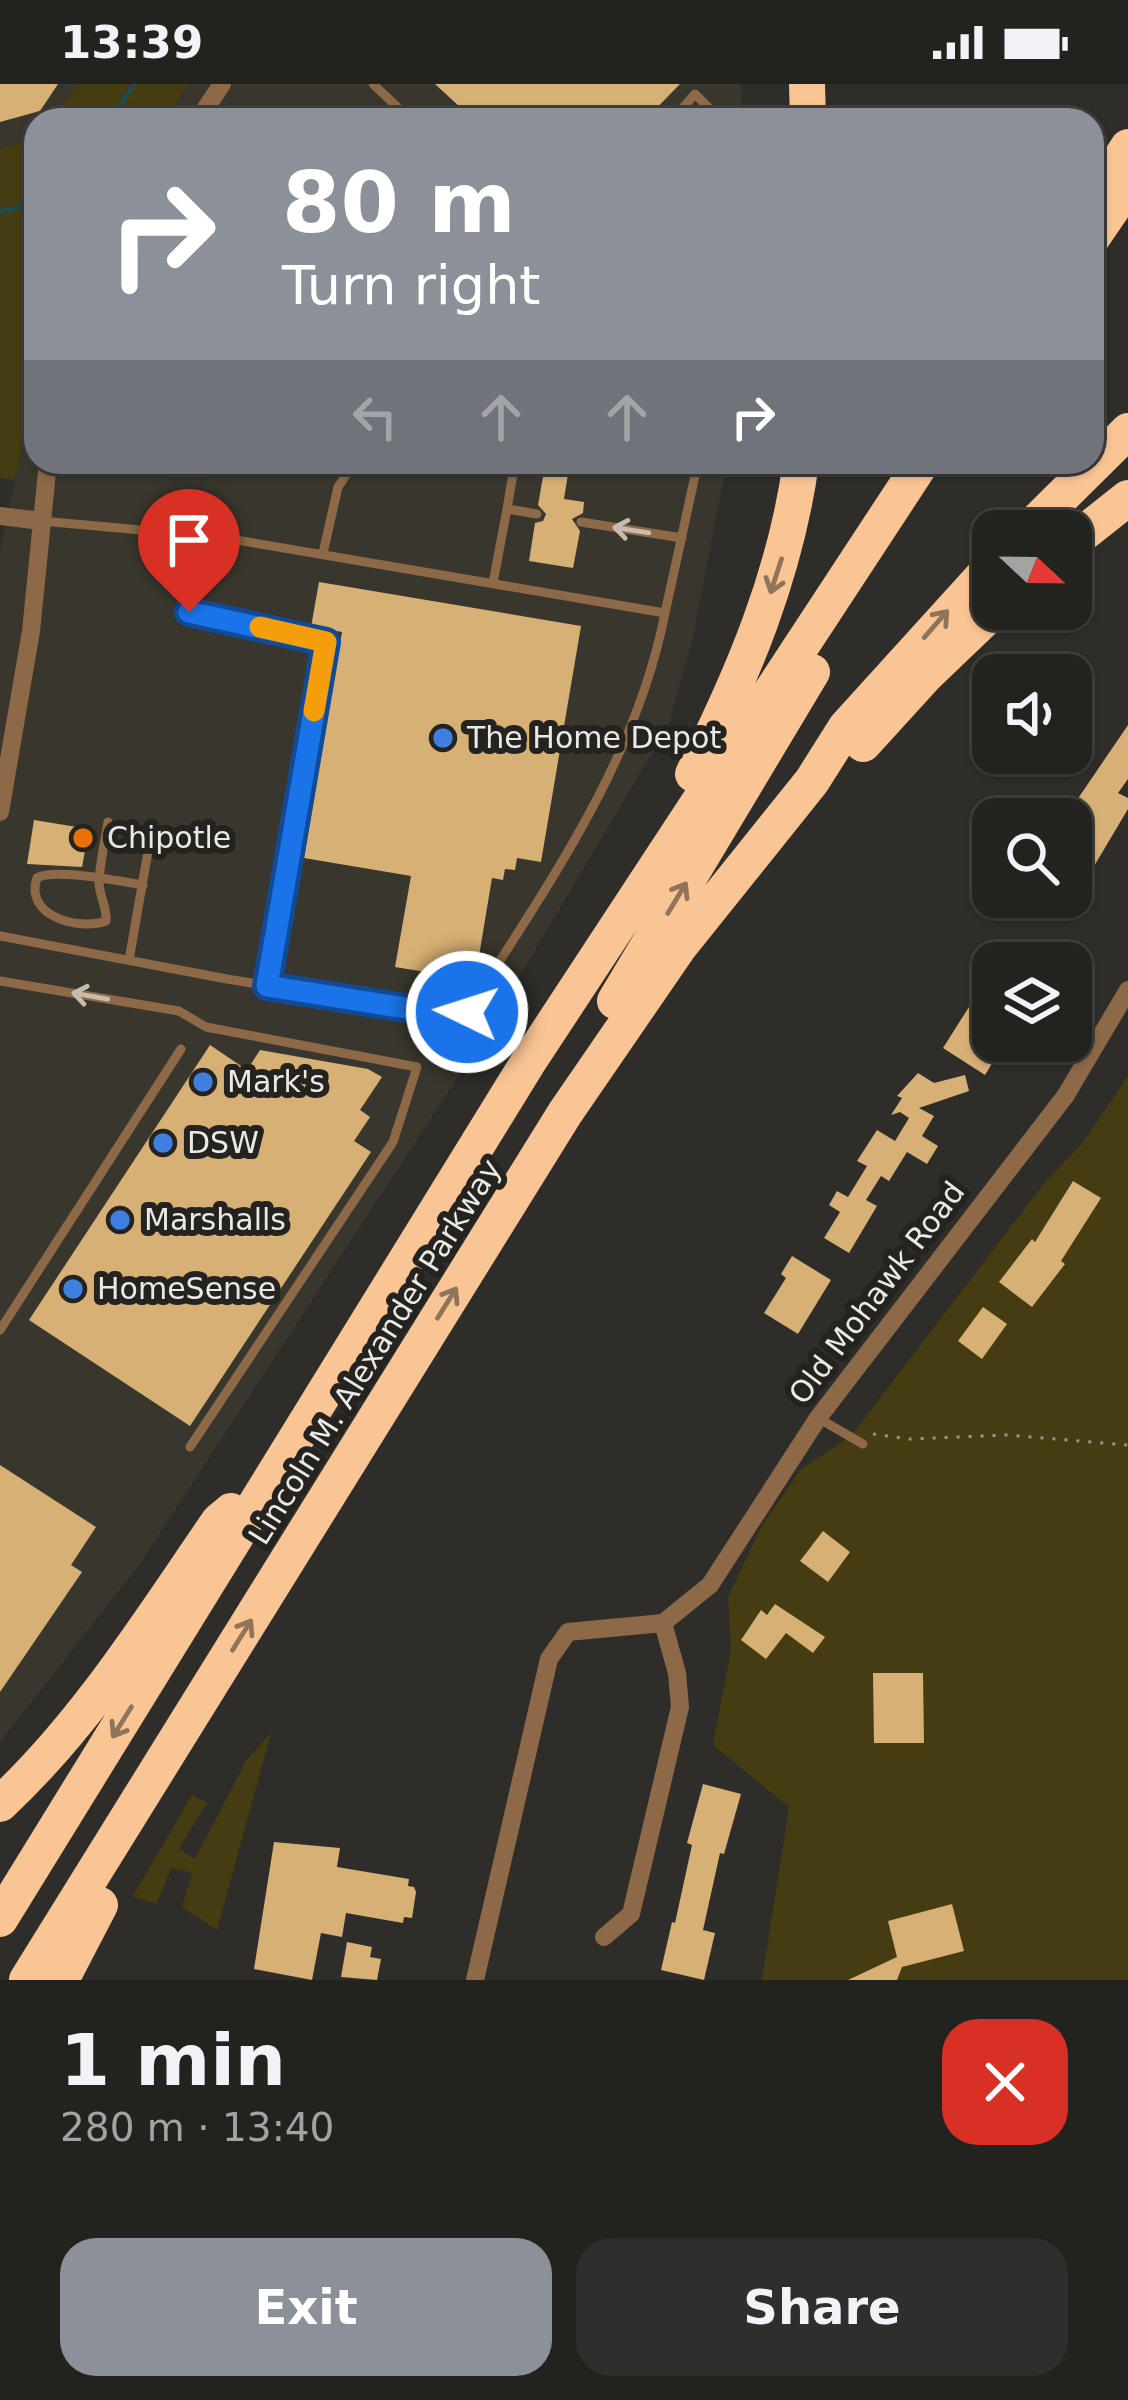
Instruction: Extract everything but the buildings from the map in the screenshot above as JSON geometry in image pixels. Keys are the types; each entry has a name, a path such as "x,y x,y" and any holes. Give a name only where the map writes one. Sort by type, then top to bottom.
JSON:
{"highway":[{"path":"1104,184 1128,147"},
{"path":"1104,220 1128,185"},
{"path":"1104,455 1128,431"},
{"path":"527,1064 734,694 782,559 799,474"},
{"path":"527,1064 914,474"},
{"path":"565,1113 587,1048 851,607 937,474"},
{"path":"1048,510 1085,474"},
{"path":"1092,526 1128,497"},
{"path":"812,782 846,727 972,588"},
{"path":"812,782 856,752 973,630"},
{"name":"Lincoln M. Alexander Parkway","path":"27,1980 565,1113 679,947 812,782"},
{"name":"Lincoln M. Alexander Parkway","path":"0,1919 527,1064"},
{"path":"0,1804 53,1750 219,1521 271,1479"},
{"path":"61,1980 169,1780 180,1735"}],"street":[{"path":"0,812 31,631 47,474"},
{"path":"0,516 41,521"},
{"name":"Old Mohawk Road","path":"663,1623 710,1585 818,1418 1066,1095 1128,990"},
{"path":"475,1980 549,1659 568,1632 663,1623 680,1707 632,1914 604,1937"}],"lane":[{"path":"373,84 398,108"},
{"path":"683,108 695,94 709,108"},
{"path":"323,553 338,487 346,474"},
{"path":"493,583 513,474"},
{"path":"0,936 267,986 443,1014 467,1012 552,880 625,745 656,662 695,474"},
{"path":"507,509 537,514"},
{"path":"41,521 323,553 665,614"},
{"path":"581,522 682,538"},
{"path":"200,536 189,612 326,642 267,986"},
{"path":"108,821 99,878 106,921 93,925 40,908 33,890 40,874 99,878 142,885"},
{"path":"129,960 152,829"},
{"path":"0,981 179,1011 206,1027 417,1067 393,1142 190,1447"},
{"path":"0,1330 181,1049"},
{"path":"818,1418 863,1444"}],"path":[{"path":"863,1444 871,1434 909,1439 1007,1435 1128,1444"}],"shaded area":[{"path":"0,84 78,84 61,108 24,108 24,142 0,149"},
{"path":"78,84 188,84 173,108 61,108"},
{"path":"188,84 741,84 742,108 173,108"},
{"path":"24,142 24,437 15,480 0,478 0,149"},
{"path":"24,437 24,474 725,474 693,637 668,726 478,1046 139,1565 0,1742 0,553"},
{"path":"1128,1076 1128,1980 762,1980 789,1807 713,1745 731,1650 728,1597 761,1527 801,1469 851,1436 1045,1182 1081,1145"},
{"path":"271,1733 217,1930 182,1907 192,1873 171,1868 157,1904 133,1896 192,1795 207,1803 179,1849 195,1859 246,1761"}],"waterway":[{"path":"119,108 134,84"},
{"path":"0,211 24,207"}],"slow traffic":[{"path":"260,627 326,642 314,711"}],"place":[{"name":"The Home Depot","path":"443,738"},
{"name":"Chipotle","path":"83,838"},
{"name":"Mark's","path":"203,1082"},
{"name":"DSW","path":"163,1143"},
{"name":"Marshalls","path":"120,1220"},
{"name":"HomeSense","path":"73,1289"}],"route":[{"path":"189,612 326,642 267,986 443,1014 467,1012"}]}
